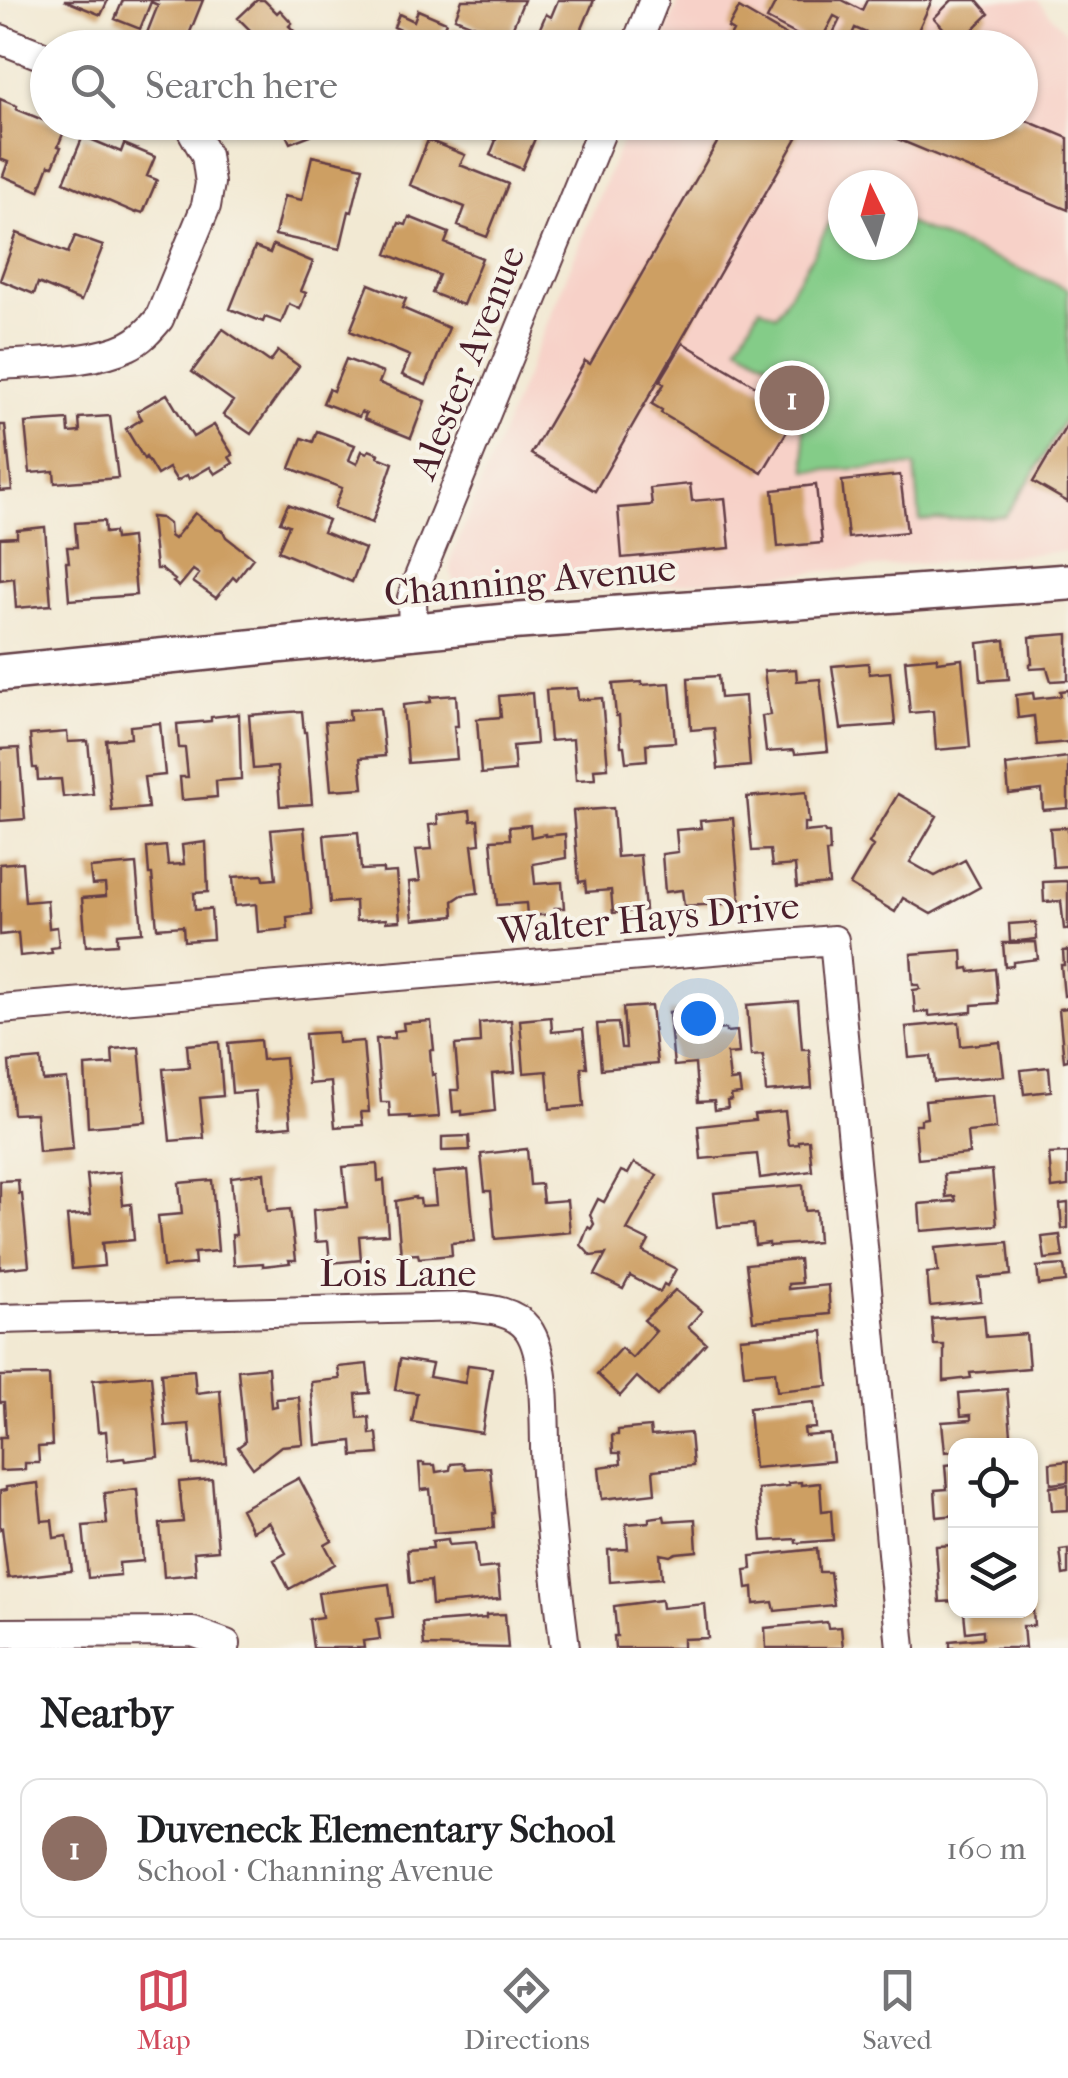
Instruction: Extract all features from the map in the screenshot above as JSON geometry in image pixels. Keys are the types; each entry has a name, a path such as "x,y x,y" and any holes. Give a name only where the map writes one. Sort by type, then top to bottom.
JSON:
{"street":[{"path":"642,30 654,0"},
{"path":"0,38 30,50"},
{"path":"0,366 107,354 131,345 148,332 158,319 206,206 210,182 206,155 197,140"},
{"name":"Alester Avenue","path":"413,632 412,598 417,582 598,140"},
{"name":"Channing Avenue","path":"0,673 506,622 1068,582"},
{"name":"Walter Hays Drive","path":"0,1009 834,940 901,1648"},
{"name":"Lois Lane","path":"0,1319 465,1307 496,1310 521,1321 531,1332 536,1348 544,1396 546,1470 565,1648"},
{"path":"0,1632 193,1632 226,1644"}],"shaded area":[{"path":"679,0 1037,0 1068,34 1068,551 486,600 463,593 453,581 450,568 622,140 1038,140 1038,30 667,30"}],"green space":[{"path":"828,226 828,260 918,260 918,227 1068,289 1068,413 1005,516 920,521 915,466 807,471 798,379 738,345 760,307 776,315"}],"building":[{"path":"64,0 108,0 101,15"},
{"path":"123,0 203,0 191,30 148,30 158,5 151,2 140,29 115,19"},
{"path":"257,0 264,0 277,13 280,10 293,30 250,30 238,18"},
{"path":"462,0 524,0 512,30 485,30 455,18"},
{"path":"558,0 594,0 582,30 539,30 546,14 551,17"},
{"path":"777,0 842,0 862,10 867,0 932,0 918,30 835,30 840,19 834,16 827,30 788,30 767,19"},
{"path":"952,0 977,0 989,14 972,30 945,30 934,18"},
{"path":"739,8 777,30 731,30 728,28"},
{"path":"418,10 446,22 443,30 394,27 399,14 414,21"},
{"path":"0,99 30,115 30,140 60,140 61,147 39,191 3,176 8,162 0,159"},
{"path":"1038,126 1068,138 1068,210 900,140 1038,140"},
{"path":"81,140 92,140 121,152 124,144 155,157 147,176 157,180 143,213 64,182"},
{"path":"428,140 465,155 460,165 508,184 487,237 458,226 465,207 410,185"},
{"path":"496,140 534,140 522,169 490,155"},
{"path":"719,140 796,140 595,491 531,454 585,361 590,364"},
{"path":"312,156 363,167 340,249 275,235 284,196 302,200"},
{"path":"409,217 449,233 445,243 482,258 463,305 432,293 439,275 387,254 399,223 406,225"},
{"path":"17,233 68,253 75,236 103,246 81,301 38,283 34,294 0,280"},
{"path":"273,245 313,262 301,291 306,293 300,309 289,304 281,323 265,317 263,322 230,309 255,247 270,253"},
{"path":"369,284 406,299 402,308 449,328 426,385 402,375 410,356 350,331"},
{"path":"223,329 270,362 278,351 299,366 251,434 223,415 233,401 192,372"},
{"path":"683,343 793,408 784,425 789,428 762,473 652,404 664,384 660,381"},
{"path":"346,359 383,373 379,383 425,401 411,438 364,419 366,414 361,412 359,417 323,403 329,389 333,391"},
{"path":"167,394 193,437 214,425 233,455 229,457 233,463 215,474 210,467 177,481 169,468 157,475 126,429 142,419 137,411"},
{"path":"110,416 118,478 55,483 54,471 30,473 25,423 68,420 69,433 80,432 79,418"},
{"path":"1068,423 1068,502 1033,482"},
{"path":"0,425 5,425 12,490 0,491"},
{"path":"317,431 355,445 349,460 357,464 362,451 369,450 393,463 372,523 334,508 342,488 290,468 302,438 313,442"},
{"path":"900,475 907,532 848,538 842,481"},
{"path":"690,484 692,501 725,498 730,548 622,558 618,508 652,505 650,488"},
{"path":"816,485 822,543 778,547 773,490"},
{"path":"288,504 328,520 323,532 365,549 352,582 278,551 289,525 280,522"},
{"path":"195,513 253,558 216,598 193,582 199,574 193,570 179,587 161,569 156,569 151,517 169,524 174,539"},
{"path":"104,521 105,533 114,532 115,539 131,537 136,595 69,600 67,547 77,547 75,523"},
{"path":"45,527 51,605 16,608 14,578 0,580 0,538 17,537 17,530"},
{"path":"1068,634 1068,680 1051,681 1047,668 1030,669 1030,637"},
{"path":"1005,640 1009,679 981,681 978,643"},
{"path":"937,657 937,662 962,659 970,747 936,750 933,711 910,713 905,660"},
{"path":"868,663 869,674 890,672 895,725 841,729 832,666"},
{"path":"796,669 797,681 820,679 828,751 766,752 762,716 770,715 764,671"},
{"path":"718,676 720,698 745,696 750,766 718,769 714,728 691,730 688,678"},
{"path":"670,683 675,742 646,744 647,760 626,762 613,684"},
{"path":"577,688 578,700 602,698 608,768 594,769 595,779 576,780 573,739 550,741 546,690"},
{"path":"1068,690 1068,742 1037,745 1034,716 1018,718 1016,695 1033,693 1034,699 1061,696 1060,691"},
{"path":"532,693 536,744 513,746 515,771 481,774 477,719 501,717 499,696"},
{"path":"456,695 457,759 408,763 403,705"},
{"path":"380,708 385,756 360,758 363,788 331,790 325,722 350,720 349,710"},
{"path":"302,711 312,804 280,806 277,767 253,769 249,715"},
{"path":"239,714 241,779 216,781 217,797 182,800 180,777 188,777 177,724"},
{"path":"160,723 165,775 144,777 148,808 112,811 106,740 131,738 130,726"},
{"path":"67,732 68,742 88,741 93,794 63,797 61,779 38,780 30,735"},
{"path":"19,748 25,819 0,821 0,749"},
{"path":"1068,757 1068,808 1043,810 1042,790 1009,794 1006,765"},
{"path":"806,792 809,823 804,823 804,832 829,833 829,884 797,887 795,865 772,867 770,850 752,851 747,797"},
{"path":"898,794 937,816 910,862 935,876 965,860 980,887 931,914 903,898 895,912 850,885"},
{"path":"613,808 617,857 640,855 645,910 613,913 611,890 586,892 585,881 579,882 573,811"},
{"path":"470,811 471,821 478,820 480,844 472,845 478,893 453,901 454,916 413,920 409,882 420,881 416,850 432,849 429,825 438,824 437,815"},
{"path":"733,818 740,903 684,906 682,890 665,892 662,854 678,852 676,830 701,828 700,821"},
{"path":"530,825 531,837 565,834 566,858 533,864 535,884 562,882 564,908 555,908 556,914 527,916 526,903 497,905 491,840 510,839 509,827"},
{"path":"304,827 312,914 287,917 288,929 258,932 256,904 235,906 233,877 263,875 264,880 276,879 271,830"},
{"path":"1068,827 1068,866 1053,867 1050,828"},
{"path":"358,832 361,870 396,872 400,921 356,921 355,901 330,903 324,835"},
{"path":"206,842 208,892 194,893 195,910 211,909 213,939 184,941 183,926 157,928 147,848 166,846 168,865 184,864 182,845"},
{"path":"22,862 25,902 47,900 49,928 57,927 59,947 51,948 52,953 20,956 18,933 0,935 0,864"},
{"path":"136,864 142,932 117,934 117,944 86,946 82,898 106,896 105,884 92,885 90,868"},
{"path":"1066,881 1068,929 1064,929 1061,901 1044,902 1043,882"},
{"path":"1036,922 1037,939 1010,942 1009,924"},
{"path":"1036,942 1038,959 1005,967 1003,943"},
{"path":"962,950 963,969 995,969 998,1003 972,1005 972,1012 929,1016 929,1011 915,1013 913,990 920,989 913,985 911,954"},
{"path":"1068,950 1068,995 1064,996 1061,965 1063,951"},
{"path":"798,1001 802,1049 809,1049 812,1088 766,1092 763,1055 751,1056 747,1005"},
{"path":"651,1006 657,1064 601,1069 597,1024 618,1023 621,1048 626,1048 623,1008"},
{"path":"1068,1008 1068,1060 1064,1061 1059,1009"},
{"path":"703,1009 705,1031 737,1031 739,1053 727,1054 730,1081 739,1080 741,1094 731,1095 728,1108 715,1110 714,1101 698,1102 695,1064 674,1066 669,1012"},
{"path":"551,1017 552,1032 583,1029 587,1067 581,1067 584,1106 550,1109 547,1071 524,1073 520,1020"},
{"path":"511,1020 515,1072 492,1074 495,1111 462,1115 462,1111 453,1112 451,1090 459,1090 455,1045 480,1043 479,1023"},
{"path":"431,1021 432,1075 435,1074 439,1117 390,1117 389,1102 381,1102 376,1039 395,1038 394,1031 404,1030 403,1023"},
{"path":"959,1022 961,1046 1000,1042 1004,1076 934,1082 931,1056 909,1058 906,1027"},
{"path":"337,1032 338,1043 363,1041 369,1112 361,1112 363,1125 335,1127 331,1082 309,1084 305,1034"},
{"path":"260,1040 262,1060 285,1058 291,1126 258,1129 255,1091 232,1093 228,1043"},
{"path":"219,1042 223,1096 200,1098 204,1138 170,1141 163,1069 189,1067 187,1045"},
{"path":"139,1047 146,1122 88,1127 85,1066 113,1064 112,1049"},
{"path":"41,1059 43,1081 67,1079 73,1149 39,1152 36,1113 13,1114 9,1062"},
{"path":"1049,1067 1051,1091 1024,1094 1021,1070"},
{"path":"993,1095 996,1129 967,1132 969,1154 918,1159 915,1124 927,1118 925,1101"},
{"path":"785,1111 789,1145 809,1140 812,1171 760,1178 757,1154 701,1159 698,1126 755,1120 754,1114"},
{"path":"469,1136 470,1150 442,1151 442,1137"},
{"path":"527,1149 530,1185 541,1184 543,1202 567,1200 570,1232 495,1239 491,1191 485,1191 481,1154"},
{"path":"1068,1153 1068,1186 1052,1188 1049,1154"},
{"path":"634,1163 657,1175 627,1230 649,1241 643,1252 676,1269 660,1292 630,1276 623,1289 595,1275 606,1254 591,1256 581,1245 588,1227 591,1229 594,1224 590,1215 598,1199 604,1202 621,1171 628,1174"},
{"path":"377,1164 378,1181 384,1180 388,1234 359,1236 361,1260 330,1263 328,1241 315,1242 313,1210 347,1207 343,1167"},
{"path":"468,1170 475,1241 451,1243 452,1255 401,1255 396,1201 415,1197 420,1199 421,1206 436,1205 433,1173"},
{"path":"992,1170 997,1225 921,1231 919,1204 956,1201 955,1196 946,1197 944,1174"},
{"path":"120,1172 123,1205 131,1204 134,1240 102,1243 104,1266 72,1269 67,1216 91,1214 87,1175"},
{"path":"264,1173 267,1211 290,1209 296,1260 263,1266 234,1265 232,1235 236,1235 231,1177"},
{"path":"18,1180 29,1266 0,1269 0,1181"},
{"path":"212,1180 218,1251 194,1253 195,1264 163,1267 158,1216 182,1214 179,1183"},
{"path":"803,1185 805,1211 816,1210 818,1242 755,1245 753,1224 718,1227 714,1193"},
{"path":"1068,1203 1068,1228 1062,1229 1060,1204"},
{"path":"1060,1235 1063,1257 1045,1259 1042,1237"},
{"path":"1008,1242 1011,1275 979,1278 981,1301 930,1306 927,1273 938,1272 935,1248"},
{"path":"799,1259 801,1283 788,1284 788,1289 828,1285 830,1314 753,1321 746,1264"},
{"path":"1064,1265 1066,1282 1039,1285 1037,1267"},
{"path":"675,1290 702,1311 688,1327 706,1343 658,1396 637,1377 620,1396 597,1374 621,1348 632,1358 656,1331 644,1320"},
{"path":"984,1315 986,1337 1026,1334 1029,1368 970,1373 971,1378 944,1381 944,1345 934,1345 932,1319"},
{"path":"823,1331 828,1386 777,1391 775,1371 744,1374 740,1338"},
{"path":"400,1359 432,1364 429,1377 465,1383 468,1365 492,1368 482,1433 412,1422 417,1393 395,1390"},
{"path":"367,1364 370,1393 356,1394 358,1418 369,1417 370,1434 377,1433 379,1454 353,1456 352,1441 316,1445 311,1382 340,1379 338,1367"},
{"path":"268,1367 271,1407 277,1406 276,1399 299,1397 303,1444 281,1446 253,1468 238,1447 245,1442 238,1370"},
{"path":"194,1370 196,1393 220,1390 226,1462 193,1465 189,1424 165,1426 161,1373"},
{"path":"49,1375 52,1446 38,1447 39,1463 25,1463 25,1470 0,1471 0,1437 6,1437 0,1376"},
{"path":"151,1375 158,1457 108,1460 106,1431 98,1432 93,1380"},
{"path":"1007,1389 1011,1438 948,1438 945,1452 942,1422 971,1420 971,1415 961,1416 959,1393"},
{"path":"814,1402 816,1428 804,1429 805,1436 830,1434 833,1461 754,1468 749,1408"},
{"path":"650,1427 651,1436 690,1433 693,1466 653,1470 655,1493 602,1499 599,1467 621,1464 620,1453 613,1453 612,1435 618,1435 618,1430"},
{"path":"1068,1461 1068,1482 1051,1484 1050,1463"},
{"path":"419,1463 435,1465 436,1472 450,1470 451,1464 463,1463 466,1469 490,1467 494,1528 434,1533 430,1489 421,1490"},
{"path":"948,1465 948,1516 937,1517 935,1490 947,1489"},
{"path":"299,1478 332,1541 325,1545 335,1564 289,1589 274,1560 286,1553 269,1522 252,1531 241,1509"},
{"path":"212,1479 218,1550 194,1552 196,1574 164,1577 160,1524 183,1522 179,1482"},
{"path":"38,1483 42,1521 52,1520 54,1538 67,1536 72,1571 8,1578 0,1529 0,1491"},
{"path":"820,1483 822,1511 831,1510 833,1540 762,1541 758,1489"},
{"path":"1068,1485 1068,1510 1052,1511 1050,1487"},
{"path":"137,1489 143,1561 119,1563 120,1575 88,1578 83,1526 107,1524 104,1493"},
{"path":"664,1516 665,1521 695,1519 697,1551 660,1554 662,1578 610,1582 608,1550 628,1549 626,1524"},
{"path":"448,1539 449,1545 475,1543 478,1569 497,1567 500,1599 432,1605 430,1581 410,1583 407,1550 433,1548 432,1541"},
{"path":"948,1545 948,1602 940,1602 936,1546"},
{"path":"817,1549 819,1572 830,1572 834,1605 775,1611 773,1602 754,1604 753,1587 747,1588 745,1570 752,1569 751,1556"},
{"path":"1068,1549 1068,1574 1063,1575 1060,1550"},
{"path":"389,1584 393,1617 377,1619 380,1639 363,1641 364,1648 313,1648 309,1619 322,1617 318,1593"},
{"path":"661,1600 662,1608 705,1604 708,1638 683,1639 683,1648 615,1648 614,1606"},
{"path":"505,1614 508,1648 424,1646 422,1623"},
{"path":"965,1618 1034,1618 1034,1626 1023,1626 1025,1648 950,1648 950,1641 983,1638 983,1630 966,1632"},
{"path":"827,1622 828,1628 841,1627 843,1648 766,1648 765,1628"}],"place":[{"name":"Duveneck Elementary School","path":"792,398"}]}
